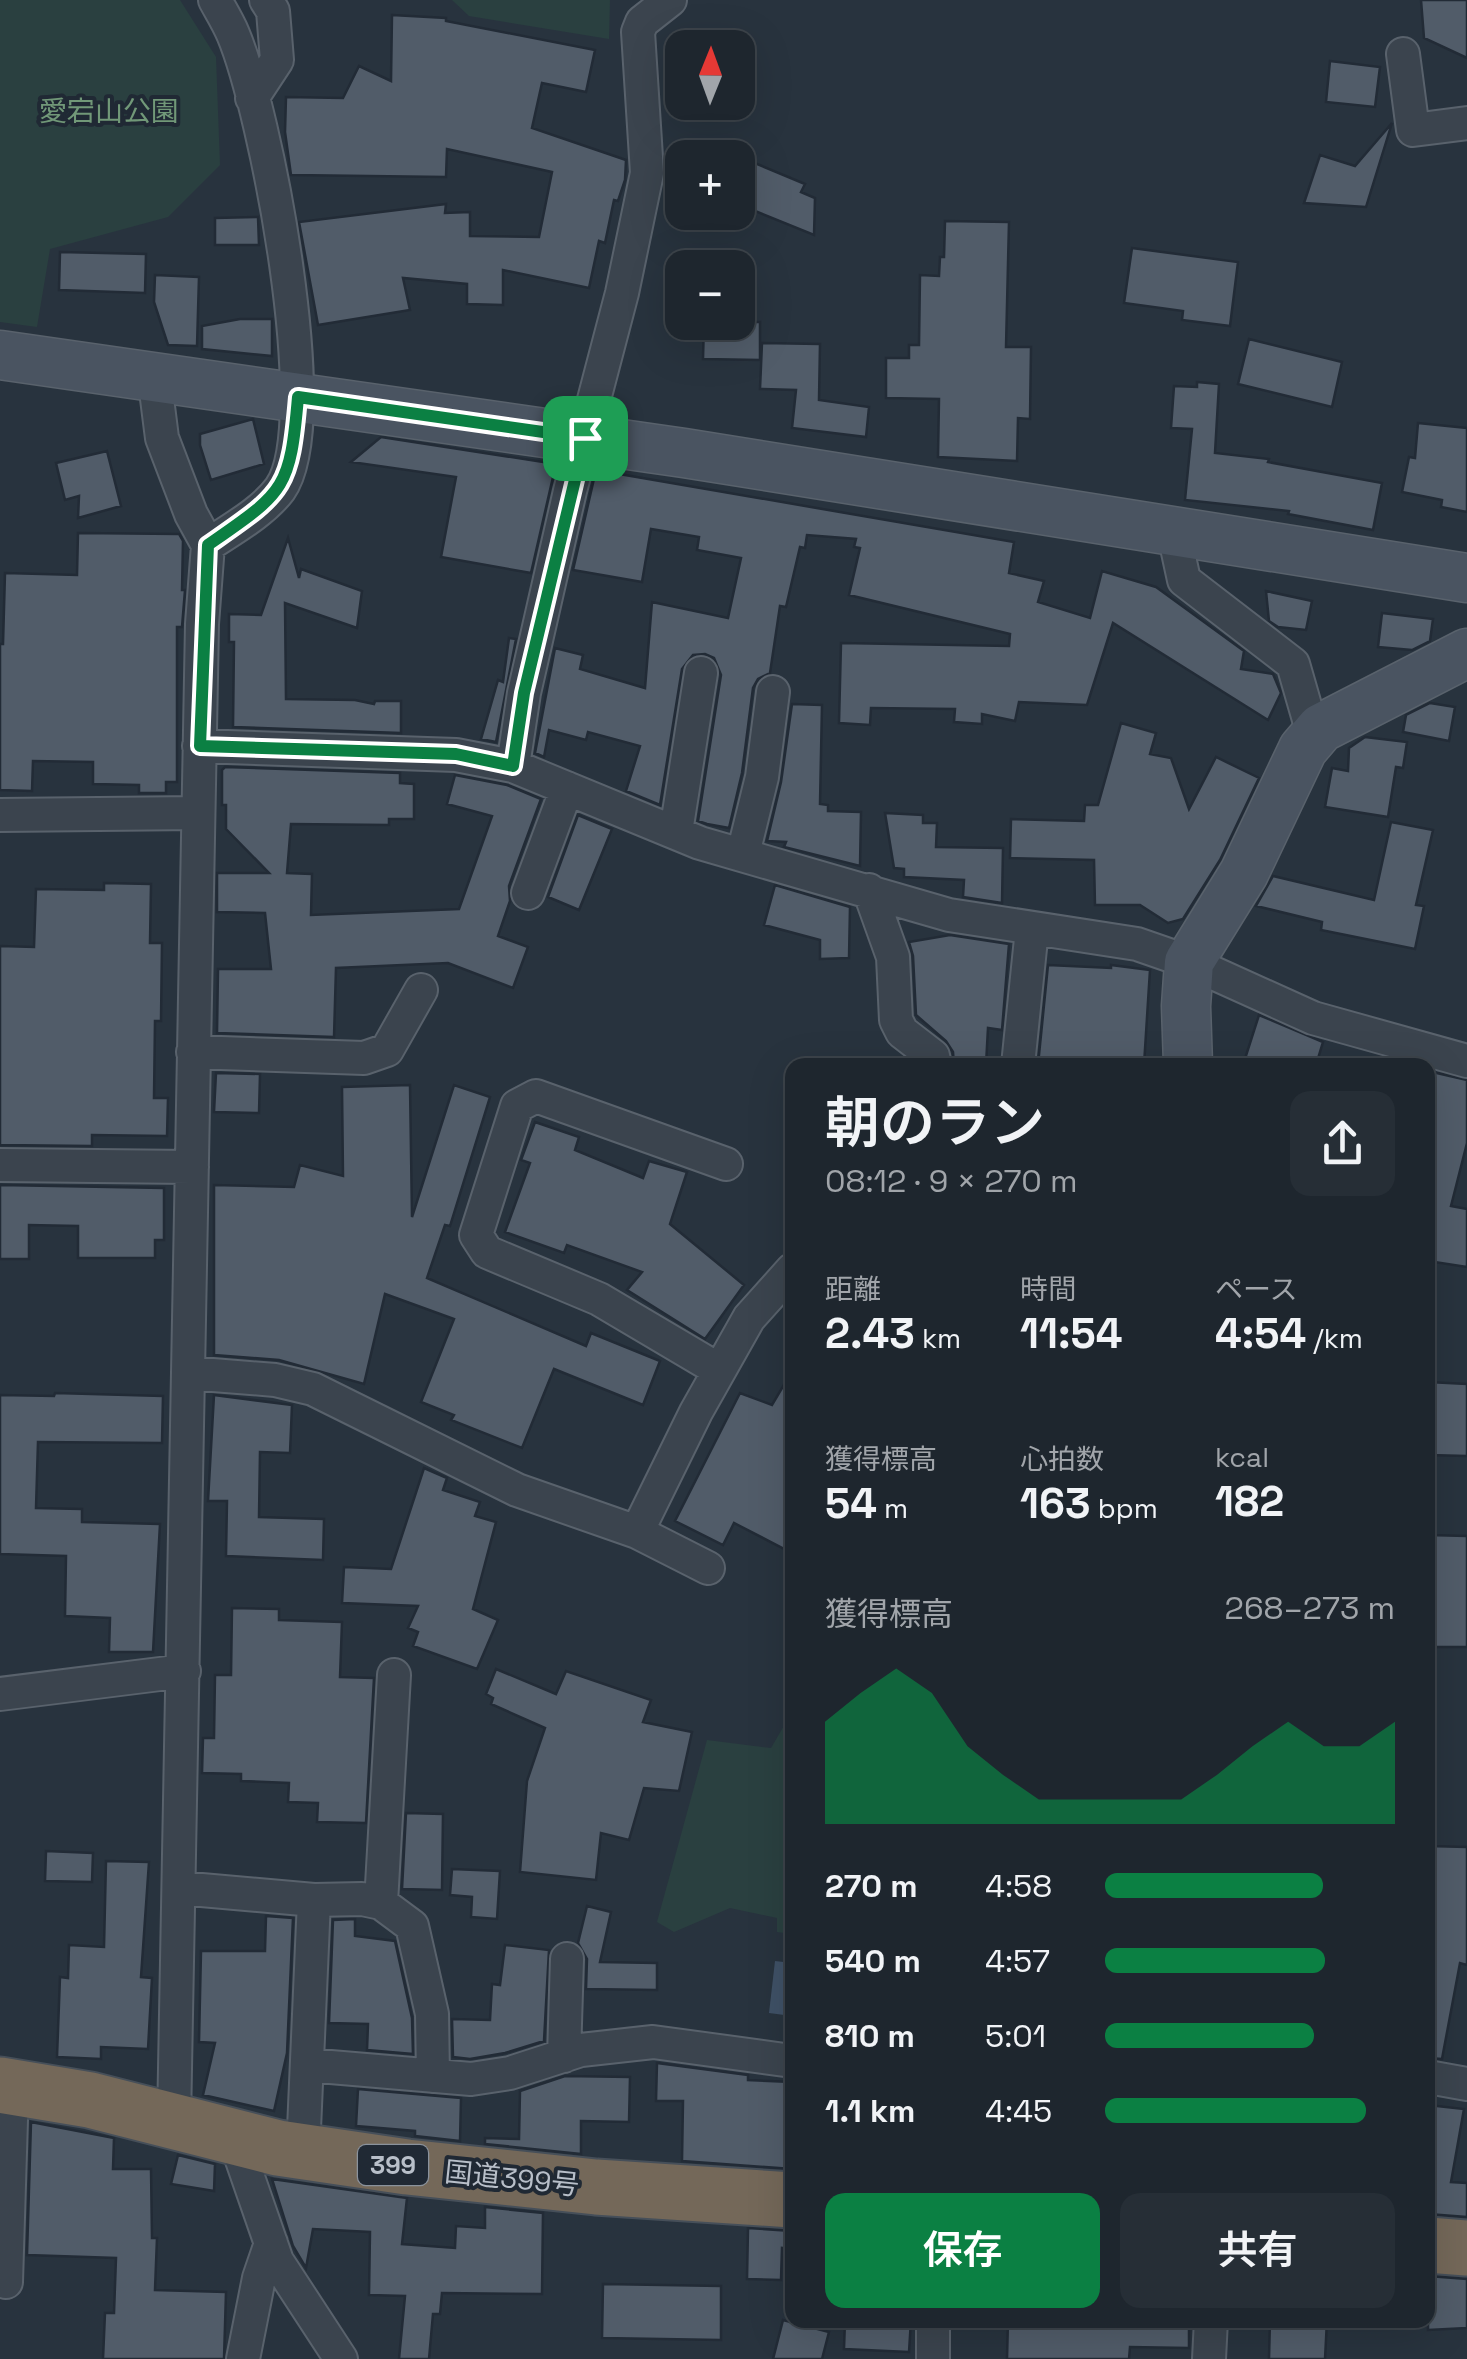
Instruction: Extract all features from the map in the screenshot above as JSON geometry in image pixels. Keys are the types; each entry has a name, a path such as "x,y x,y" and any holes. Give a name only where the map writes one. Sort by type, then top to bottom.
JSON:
{"highway":[{"name":"国道399号","path":"6,2086 90,2100 234,2138 407,2168 596,2187 785,2200"},
{"path":"1435,2246 1467,2248"}],"street":[{"path":"208,545 280,489 293,453 298,397 286,258 264,140 234,36 215,0"},
{"path":"252,98 277,60 274,11 266,0"},
{"path":"513,766 528,675 622,293 646,173 638,32 642,22 670,0"},
{"path":"1404,54 1413,130 1467,123"},
{"path":"0,354 585,438 1467,578"},
{"path":"154,375 162,438 191,514 208,545 198,813 174,2122"},
{"path":"1173,529 1184,580 1292,664 1314,737"},
{"path":"1188,1058 1189,962 1244,872 1304,750 1321,728 1467,653"},
{"path":"676,832 701,672"},
{"path":"742,854 762,777 773,692"},
{"path":"200,746 456,754 513,766 676,832 742,854 949,915 1138,944 1189,962 1313,1018 1467,1061"},
{"path":"528,893 567,788"},
{"path":"0,814 198,813"},
{"path":"869,890 893,956 896,1020 902,1032 933,1058"},
{"path":"1019,1058 1032,929"},
{"path":"193,1052 364,1058 387,1050 421,990"},
{"path":"720,1370 599,1299 487,1252 476,1235 517,1106 536,1096 726,1164"},
{"path":"0,1165 192,1167"},
{"path":"637,1532 748,1318 785,1278"},
{"path":"188,1373 275,1380 313,1389 517,1490 637,1532 708,1568"},
{"path":"0,1694 184,1671"},
{"path":"381,1903 394,1675"},
{"path":"180,1888 314,1900 362,1899 381,1903 412,1926 432,2014 433,2076"},
{"path":"303,2152 314,1900"},
{"path":"564,2056 568,1959"},
{"path":"307,2065 471,2079 510,2073 581,2050 653,2042 785,2059"},
{"path":"1435,2078 1467,2084"},
{"path":"6,2086 6,2282"},
{"path":"234,2138 278,2261 341,2359"},
{"path":"243,2359 259,2278 271,2243"},
{"path":"933,2328 933,2359"},
{"path":"1209,2359 1211,2328"}],"green space":[{"name":"愛宕山公園","path":"0,0 180,0 216,57 220,165 168,217 50,249 37,327 0,322"},
{"path":"452,0 610,0 609,39 469,16"},
{"path":"785,1724 785,1933 777,1932 777,1918 730,1908 674,1932 657,1922 707,1740 771,1748"}],"water":[{"path":"775,1961 785,1962 785,2015 769,2013"}],"building":[{"path":"1421,0 1467,0 1467,58 1424,38"},
{"path":"392,15 446,18 595,50 586,92 542,83 532,128 626,160 625,180 618,201 614,200 605,243 599,241 589,288 503,270 503,305 467,304 467,284 403,278 410,310 318,325 299,222 446,204 445,213 470,212 470,236 539,237 552,172 447,149 446,177 291,175 285,132 286,97 343,98 359,66 391,81"},
{"path":"1330,61 1380,67 1375,107 1326,102"},
{"path":"1392,123 1366,207 1304,203 1320,155 1355,166"},
{"path":"755,163 805,184 801,192 815,198 814,235 755,211"},
{"path":"258,217 259,245 215,245 215,218"},
{"path":"945,221 1009,222 1006,347 1031,347 1030,419 1018,418 1017,461 938,457 939,399 886,398 886,358 909,358 909,345 919,345 920,275 939,276"},
{"path":"1132,248 1238,262 1230,326 1182,320 1183,311 1124,303"},
{"path":"60,252 146,254 145,293 59,290"},
{"path":"155,275 199,277 197,346 168,345 154,302"},
{"path":"240,319 272,319 272,356 202,349 202,326"},
{"path":"755,322 760,322 760,360 703,359 704,340 755,340"},
{"path":"1249,339 1342,362 1332,407 1238,384"},
{"path":"762,343 820,344 819,400 869,407 866,437 792,428 796,390 760,389"},
{"path":"1197,382 1219,384 1215,453 1269,459 1268,462 1382,483 1373,530 1288,514 1289,511 1185,500 1192,429 1171,428 1174,386 1197,387"},
{"path":"253,419 264,464 211,480 200,434"},
{"path":"1418,423 1467,428 1467,512 1441,507 1442,500 1402,492 1409,457 1415,458"},
{"path":"381,437 556,464 531,573 441,557 456,477 351,462"},
{"path":"107,451 121,506 78,518 79,496 65,500 56,463"},
{"path":"596,470 1014,542 1009,573 1044,581 1038,602 1090,618 1102,571 1156,587 1244,651 1241,669 1273,674 1281,693 1268,720 1113,623 1087,705 1019,702 1015,721 982,714 982,724 954,722 955,709 871,708 870,725 839,723 841,643 1009,646 1010,634 849,595 860,548 854,547 856,539 807,535 805,548 800,547 786,607 780,606 770,673 758,679 753,688 742,773 729,828 707,824 698,821 721,675 714,658 705,654 693,655 682,669 660,805 626,791 640,746 588,732 586,740 549,730 544,757 535,753 555,648 583,655 580,669 645,688 652,602 728,618 741,558 697,550 699,537 651,529 642,582 573,570"},
{"path":"78,533 179,534 183,541 185,590 182,627 177,627 177,782 166,782 166,793 139,793 139,785 93,784 93,762 33,761 32,791 0,790 0,644 5,573 77,575"},
{"path":"288,538 299,578 301,569 362,591 357,628 285,603 286,699 374,704 401,701 401,733 233,727 234,642 229,642 229,614 261,615"},
{"path":"1266,591 1312,601 1306,630 1278,627 1269,621"},
{"path":"1382,613 1433,619 1430,641 1412,650 1378,647"},
{"path":"509,638 516,639 496,742 481,739 498,680 503,682"},
{"path":"1430,703 1455,707 1449,741 1403,732 1406,715"},
{"path":"792,704 822,705 820,804 828,805 828,811 861,812 860,866 784,847 786,842 767,841 781,782"},
{"path":"1121,723 1156,733 1150,754 1171,758 1189,809 1216,757 1259,778 1220,860 1183,919 1168,923 1140,905 1095,905 1094,860 1010,858 1011,819 1084,821 1085,805 1098,805"},
{"path":"1365,737 1407,742 1403,768 1396,767 1388,817 1325,807 1332,768 1348,771 1349,748"},
{"path":"225,767 400,773 400,783 414,784 414,819 389,819 389,825 291,824 287,873 312,874 311,915 459,909 492,816 447,804 455,775 507,785 541,799 509,886 510,901 498,936 528,947 513,988 448,963 336,968 334,1037 217,1033 218,969 271,969 265,913 217,912 217,873 269,873 226,829 226,805 222,805"},
{"path":"885,813 923,815 923,823 937,823 936,847 1003,848 1002,903 963,897 964,880 904,877 904,869 894,868"},
{"path":"578,815 612,829 579,910 548,897"},
{"path":"1391,822 1433,830 1416,905 1424,906 1415,949 1321,930 1322,922 1256,906 1273,876 1374,900"},
{"path":"104,883 151,884 150,943 162,943 161,1021 155,1021 154,1098 168,1098 167,1136 92,1135 92,1146 0,1145 0,946 34,947 36,889 104,890"},
{"path":"775,885 850,907 849,958 820,959 820,940 764,925"},
{"path":"950,935 1009,944 1002,1030 988,1028 986,1058 953,1058 946,1041 916,1015 909,942"},
{"path":"1048,965 1111,965 1150,970 1144,1058 1039,1058"},
{"path":"1259,1015 1323,1042 1318,1058 1245,1058"},
{"path":"216,1073 260,1074 259,1113 214,1112"},
{"path":"1435,1073 1467,1080 1467,1143 1451,1206 1467,1209 1467,1267 1435,1262"},
{"path":"410,1085 412,1217 454,1085 490,1097 450,1226 445,1225 427,1278 586,1346 591,1333 660,1361 643,1405 554,1369 522,1448 451,1420 454,1415 421,1402 454,1319 385,1294 364,1384 279,1360 214,1355 214,1185 294,1187 300,1165 343,1176 342,1087"},
{"path":"535,1122 579,1137 575,1150 643,1178 649,1161 687,1172 670,1224 744,1285 705,1339 627,1290 642,1272 567,1245 564,1253 505,1232 530,1163 521,1160"},
{"path":"0,1185 164,1188 164,1240 155,1240 155,1258 78,1258 78,1226 29,1225 29,1259 0,1259"},
{"path":"1435,1382 1467,1384 1467,1456 1435,1455"},
{"path":"785,1383 785,1549 734,1523 723,1545 675,1521 740,1393 772,1405"},
{"path":"0,1395 163,1396 162,1443 38,1442 36,1508 82,1509 82,1522 160,1524 153,1652 109,1652 110,1618 65,1616 66,1556 0,1554"},
{"path":"214,1395 292,1405 290,1453 260,1452 259,1517 324,1519 323,1560 226,1556 227,1501 208,1501"},
{"path":"424,1468 447,1478 443,1490 480,1502 475,1516 496,1522 473,1609 498,1620 477,1669 413,1646 418,1632 408,1628 418,1606 342,1603 344,1567 391,1569"},
{"path":"1435,1535 1467,1536 1467,1647 1435,1647"},
{"path":"232,1608 279,1609 279,1620 342,1622 340,1677 374,1678 366,1823 317,1822 318,1803 288,1802 289,1783 241,1781 241,1774 202,1773 203,1738 214,1738 215,1675 231,1675"},
{"path":"496,1669 556,1694 566,1671 651,1700 643,1722 692,1732 679,1791 644,1788 629,1840 601,1833 596,1880 520,1872 527,1781 545,1728 491,1704 493,1698 486,1694"},
{"path":"406,1813 443,1814 442,1890 402,1889"},
{"path":"1435,1846 1467,1847 1467,1965 1460,1963 1442,2059 1435,2058"},
{"path":"46,1851 93,1853 92,1882 45,1881"},
{"path":"106,1861 149,1862 141,1977 152,1978 148,2049 101,2047 101,2059 57,2057 60,1977 68,1978 69,1945 104,1947"},
{"path":"452,1869 500,1871 497,1919 471,1917 472,1897 450,1895"},
{"path":"587,1906 611,1912 600,1962 657,1963 657,1990 586,1989 587,1959 578,1943"},
{"path":"266,1916 293,1918 287,2053 274,2111 203,2095 215,2043 199,2042 201,1951 265,1951"},
{"path":"355,1919 355,1936 395,1941 412,2018 413,2054 367,2050 368,2024 329,2023 333,1920"},
{"path":"505,1945 549,1950 544,2041 505,2053 470,2059 453,2057 452,2019 490,2020 492,1984 500,1985"},
{"path":"657,2063 748,2075 748,2080 785,2082 785,2168 682,2161 683,2101 656,2101"},
{"path":"565,2076 630,2077 629,2122 581,2121 581,2154 485,2144 485,2138 519,2139 520,2091"},
{"path":"358,2089 461,2098 460,2141 415,2136 415,2131 356,2126"},
{"path":"1435,2106 1464,2109 1451,2182 1467,2183 1467,2217 1435,2215"},
{"path":"31,2122 114,2138 113,2169 151,2169 152,2238 157,2238 155,2290 226,2292 224,2359 103,2359 105,2313 114,2313 116,2258 27,2255"},
{"path":"178,2155 215,2164 214,2191 171,2184"},
{"path":"272,2179 407,2198 402,2244 455,2248 456,2226 485,2228 485,2207 543,2213 542,2294 442,2293 440,2314 433,2314 429,2359 399,2359 405,2296 369,2295 370,2232 313,2229 306,2268 293,2246"},
{"path":"748,2228 785,2231 781,2280 747,2279"},
{"path":"1435,2277 1467,2279 1467,2328 1428,2330 1435,2328"},
{"path":"603,2284 721,2286 721,2340 602,2338"},
{"path":"783,2320 785,2328 829,2332 822,2359 773,2359"},
{"path":"845,2328 910,2328 909,2352 844,2349"},
{"path":"1008,2328 1189,2328 1189,2348 1130,2347 1129,2359 1007,2359"},
{"path":"1270,2328 1327,2328 1325,2359 1269,2359"}],"route":[{"path":"298,397 585,438 524,693 513,766 456,754 200,746 208,545 280,489 293,453 298,397"}]}
